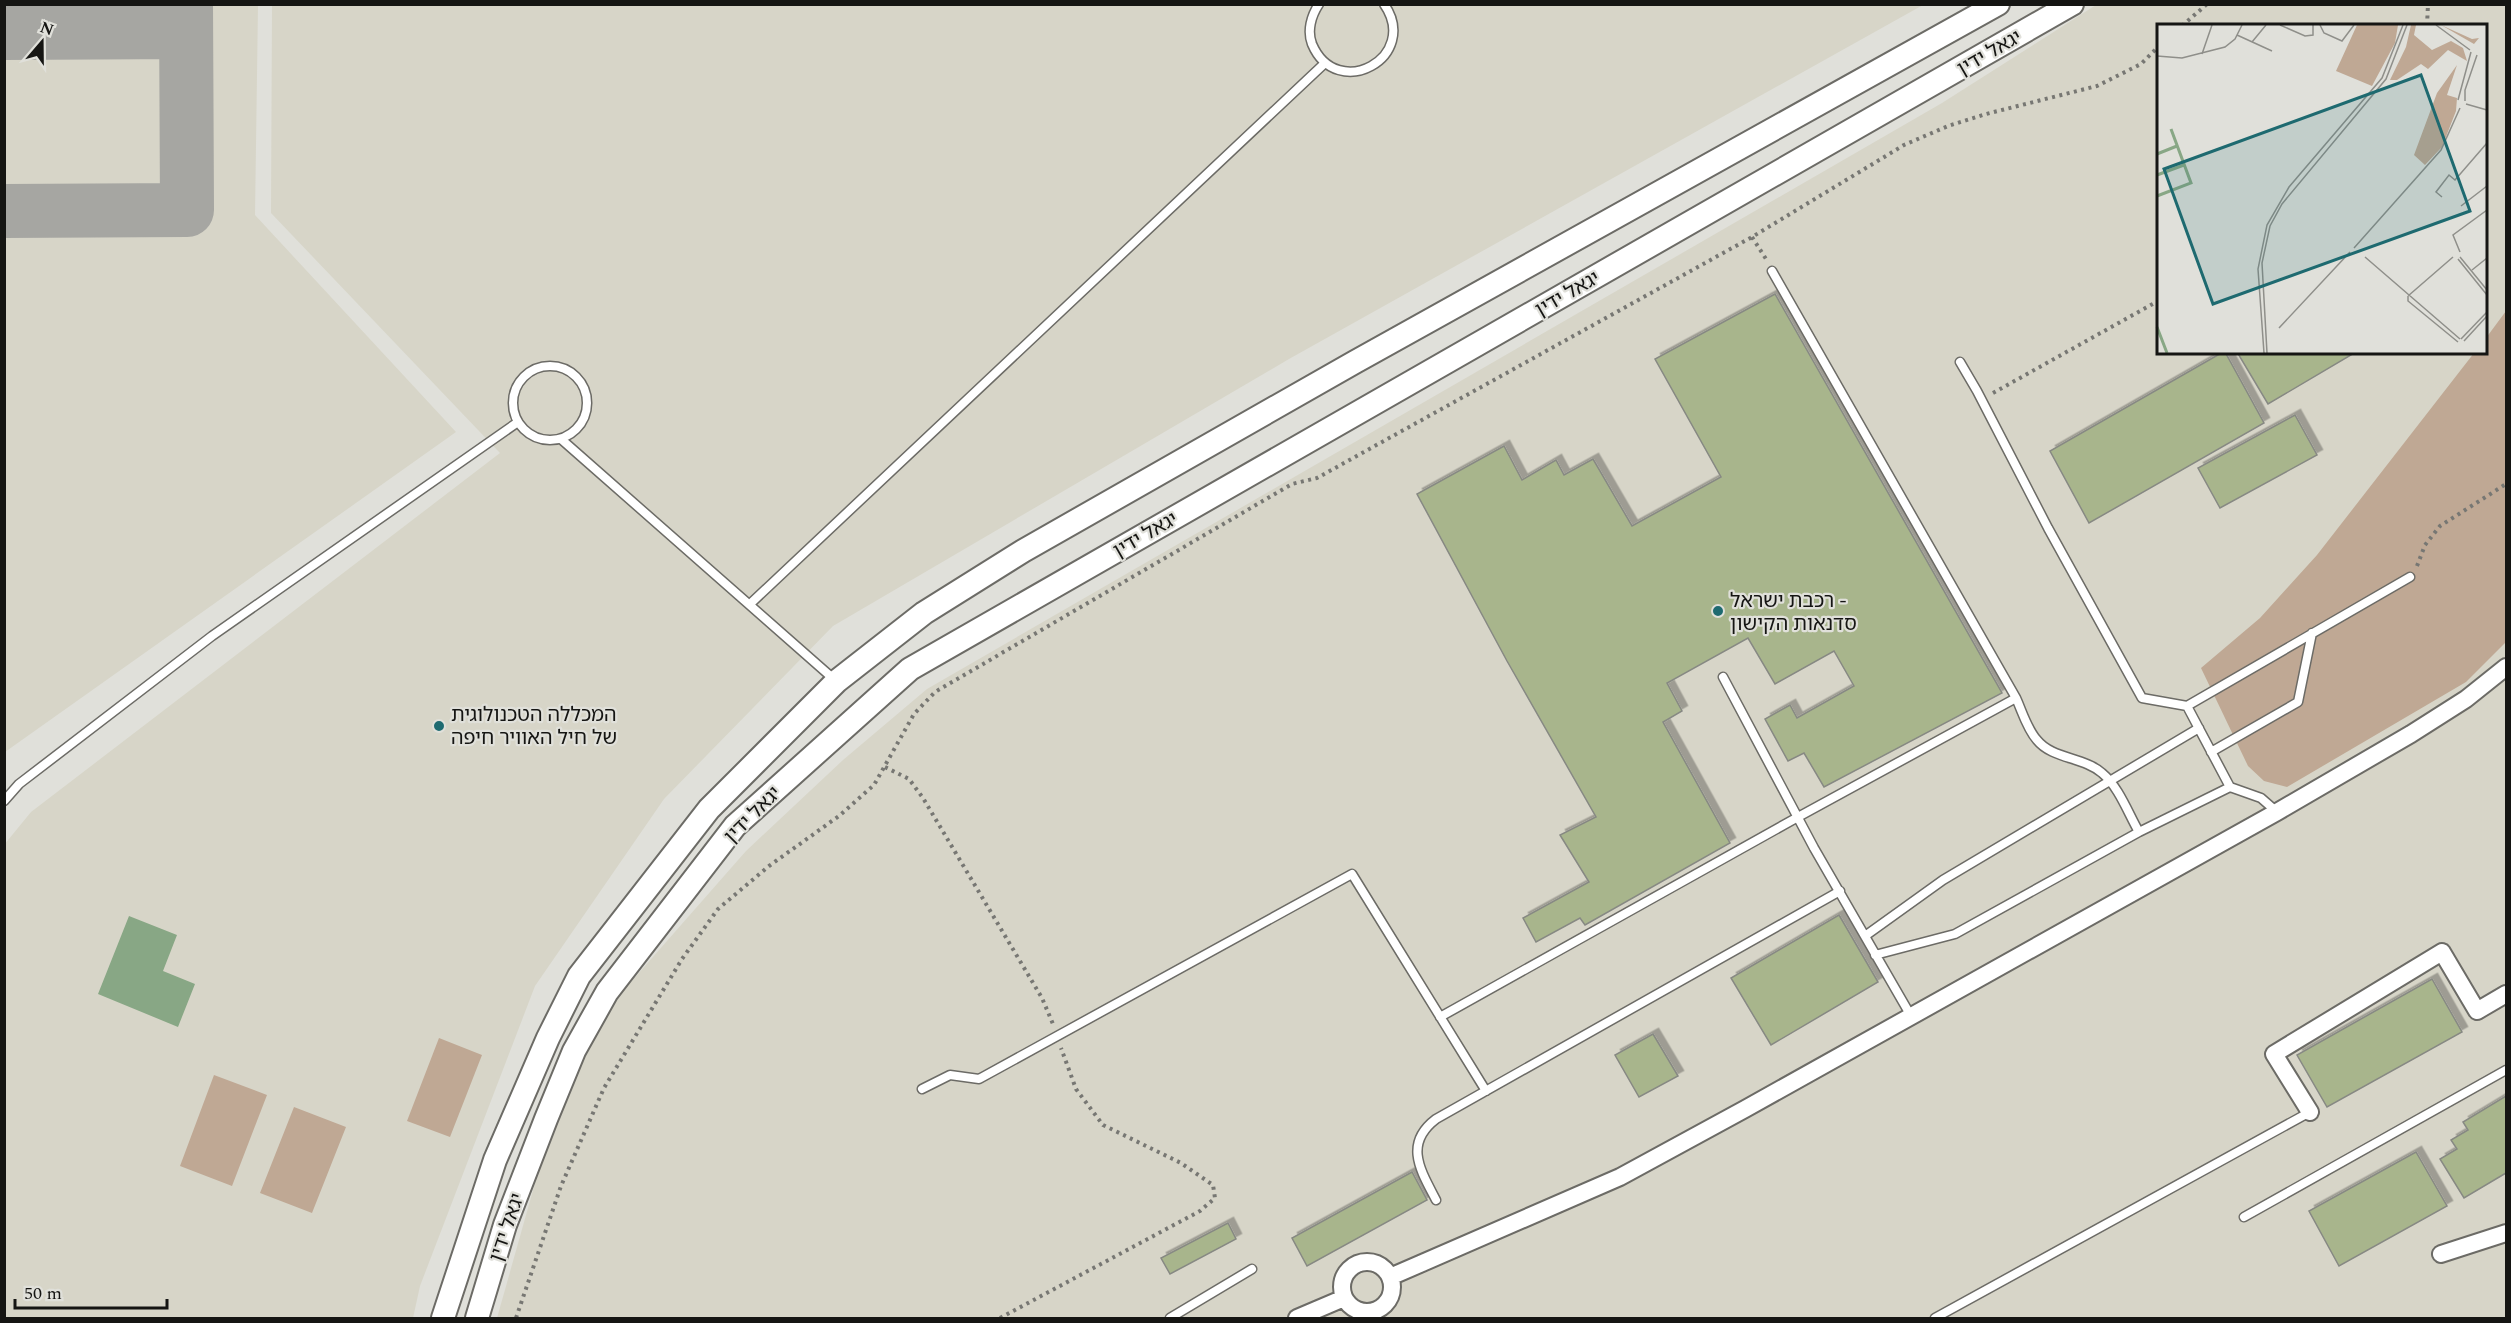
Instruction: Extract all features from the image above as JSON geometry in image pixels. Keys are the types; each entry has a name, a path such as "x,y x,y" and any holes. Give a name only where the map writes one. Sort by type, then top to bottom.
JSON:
{"main road":[{"name":"יגאל ידין","path":"443,1318 495,1160 548,1038 579,976 709,808 837,681 924,613 1023,551 1355,362 1998,4"},
{"name":"יגאל ידין","path":"477,1318 505,1225 546,1119 574,1051 607,992 735,826 910,669 2072,4"}],"street":[{"path":"1390,1276 1620,1177 2277,812 2431,722 2473,694 2506,667"},
{"path":"2310,1112 2274,1054 2442,952 2477,1011 2506,994"},
{"path":"2441,1254 2506,1233"},
{"path":"1376,1263 1390,1276 1391,1296 1387,1303 1378,1310 1358,1311 1351,1307 1344,1298 1342,1286 1344,1278 1347,1271 1356,1264 1376,1263"},
{"path":"1297,1318 1344,1298"}],"lane":[{"path":"1319,4 1310,25 1310,39 1316,53 1336,70 1350,72 1369,68 1385,56 1391,44 1393,31 1391,18 1385,5"},
{"path":"750,604 1325,63"},
{"path":"1772,271 2016,698 2036,740 2050,750 2077,759 2100,771 2109,779 2139,832"},
{"path":"1960,362 2142,698 2187,706 2410,577"},
{"path":"546,365 558,366 570,371 580,379 586,390 587,408 581,425 572,434 561,439 537,438 526,432 518,422 513,410 516,386 534,369 546,365"},
{"path":"4,801 19,784 212,636 518,422"},
{"path":"561,439 837,681"},
{"path":"2211,752 2298,702 2312,633"},
{"path":"1723,677 1798,817 1911,1016"},
{"path":"1440,1017 2016,698"},
{"path":"2187,706 2230,787 2261,798 2277,812"},
{"path":"1865,936 1943,880 2109,779 2199,728"},
{"path":"1875,955 1955,934 2139,832 2230,787"},
{"path":"922,1089 950,1075 979,1079 1352,874 1486,1091"},
{"path":"1436,1200 1418,1167 1417,1154 1422,1132 1436,1119 1840,891"},
{"path":"2244,1217 2506,1070"},
{"path":"1935,1318 2310,1112"},
{"path":"1170,1318 1252,1269"}],"path":[{"path":"2184,24 2207,4"},
{"path":"2427,24 2428,4"},
{"path":"516,1318 561,1186 604,1088 682,959 718,909 769,866 839,816 874,785 914,714 935,692 1292,484 1317,478 1752,237 1904,145 1948,126 1986,114 2097,86 2141,64 2157,48"},
{"path":"1752,237 1772,271"},
{"path":"1982,399 2157,302"},
{"path":"2410,577 2419,563 2425,544 2440,526 2506,484"},
{"path":"885,767 909,779 923,798 1042,998 1076,1089 1102,1125 1198,1173 1213,1185 1215,1198 1200,1211 1000,1318"}],"shaded area":[{"path":"4,5 258,5 255,215 456,432 5,752"},
{"name":"המכללה הטכנולוגית של חיל האוויר חיפה","path":"272,5 1923,5 1289,359 833,626 664,799 535,986 420,1286 413,1318 5,1318 4,845 31,812 500,453 271,213"},
{"path":"2096,5 2506,5 2506,1318 497,1318 550,1130 609,1007 746,851 843,760 927,689 1942,103"},
{"path":"2506,311 2506,642 2466,682 2287,787 2264,781 2248,766 2201,668 2260,618 2317,555 2473,354 2487,354 2487,337"},
{"path":"129,916 177,935 163,971 195,984 178,1027 98,994"},
{"path":"439,1038 482,1055 450,1137 407,1121"},
{"path":"214,1075 267,1095 232,1186 180,1166"},
{"path":"294,1107 346,1127 312,1213 260,1193"}],"building":[{"name":"רכבת ישראל - סדנאות הקישון","path":"1775,294 2002,693 1824,787 1804,753 1788,761 1765,719 1790,705 1797,718 1854,686 1834,651 1775,684 1748,638 1667,683 1682,711 1663,722 1730,843 1585,925 1580,918 1536,942 1523,918 1589,882 1560,835 1596,817 1507,661 1417,494 1504,446 1522,480 1556,460 1564,475 1593,459 1632,526 1721,477 1655,359"},
{"path":"2220,354 2226,354 2264,423 2089,523 2050,451"},
{"path":"2238,354 2353,354 2268,404"},
{"path":"2295,415 2317,455 2220,508 2198,468"},
{"path":"1839,915 1878,982 1771,1045 1731,978"},
{"path":"2432,979 2462,1032 2327,1107 2297,1055"},
{"path":"1653,1034 1678,1076 1639,1097 1615,1055"},
{"path":"2506,1096 2506,1173 2464,1198 2440,1159 2457,1149 2451,1140 2468,1130 2463,1122"},
{"path":"2416,1152 2447,1206 2339,1266 2309,1211"},
{"path":"1412,1172 1427,1200 1307,1266 1292,1238"},
{"path":"1228,1223 1236,1239 1170,1274 1161,1258"}],"taxiway":[{"path":"4,211 187,210 186,4"},
{"path":"4,33 186,32"}],"place":[{"name":"רכבת ישראל - סדנאות הקישון","path":"1718,611"},
{"name":"המכללה הטכנולוגית של חיל האוויר חיפה","path":"439,726"}]}
